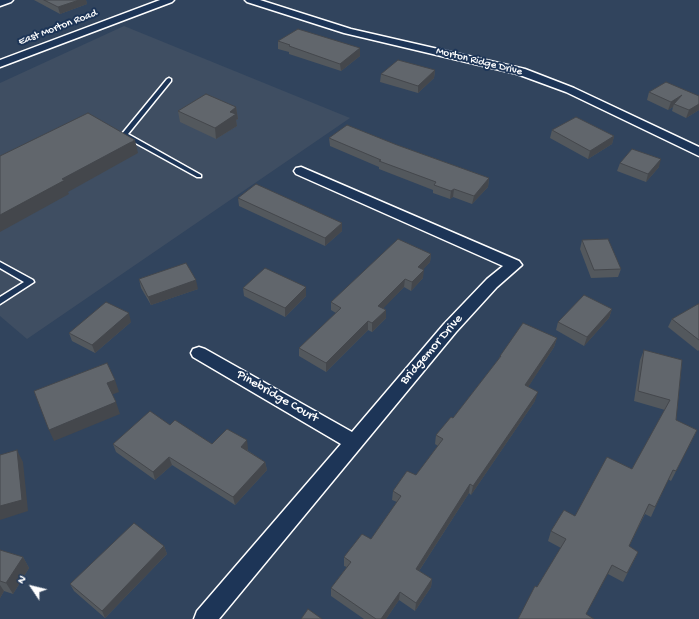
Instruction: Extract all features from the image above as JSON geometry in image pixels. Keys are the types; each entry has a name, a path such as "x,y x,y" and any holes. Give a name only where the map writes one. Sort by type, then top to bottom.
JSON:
{"street":[{"path":"0,3 8,0"},
{"name":"East Morton Road","path":"0,64 169,0"},
{"name":"Morton Ridge Drive","path":"250,0 348,31 521,71 570,90 699,152"},
{"name":"Bridgemor Drive","path":"205,619 450,328 492,283 514,265 301,171"},
{"name":"Pinebridge Court","path":"199,353 354,442"}],"lane":[{"path":"169,80 124,135 199,176"},
{"path":"0,265 30,282 0,301"}],"shaded area":[{"path":"124,26 350,118 27,339 0,316 0,83"}],"building":[{"path":"44,0 79,0 58,7"},
{"path":"298,29 360,48 340,64 278,41"},
{"path":"398,60 435,70 418,86 381,74"},
{"path":"666,82 699,96 699,104 689,110 674,104 682,95 671,102 649,92"},
{"path":"206,94 236,107 230,112 236,114 215,128 178,111"},
{"path":"88,113 135,140 62,179 65,180 0,215 0,156"},
{"path":"576,117 614,136 590,151 552,130"},
{"path":"347,125 397,145 489,178 474,196 454,189 451,191 434,185 436,182 379,161 381,160 329,138"},
{"path":"632,149 661,159 648,174 620,163"},
{"path":"256,184 342,223 325,238 238,198"},
{"path":"398,239 431,254 418,267 424,270 412,282 405,279 378,306 386,310 372,323 368,321 326,363 299,348 341,308 331,302"},
{"path":"608,239 621,269 594,270 582,240"},
{"path":"186,263 196,280 148,297 139,279"},
{"path":"265,268 306,287 285,308 243,288"},
{"path":"584,295 612,309 587,337 558,322"},
{"path":"106,302 129,313 92,345 69,333"},
{"path":"699,304 699,340 672,319"},
{"path":"523,323 557,338 525,385 538,392 473,486 470,484 416,569 432,579 416,603 400,592 381,619 376,619 331,588 351,562 344,557 362,534 371,539 401,496 393,491 407,471 416,475 443,439 436,435 451,417 453,418 501,356"},
{"path":"644,350 682,360 676,420 697,430 676,471 673,470 655,507 649,504 629,546 638,552 627,573 612,565 586,614 594,619 518,619 535,586 537,587 566,539 551,531 564,510 575,516 607,457 632,469 670,400 638,391"},
{"path":"107,363 115,380 107,383 116,402 49,430 34,391"},
{"path":"150,411 170,425 175,420 212,444 227,429 247,440 241,447 265,462 233,497 169,457 153,472 113,444"},
{"path":"17,450 22,500 0,506 0,455"},
{"path":"134,523 164,546 102,611 70,584"},
{"path":"0,550 23,557 6,583 0,581"},
{"path":"308,609 322,619 301,619"}]}
